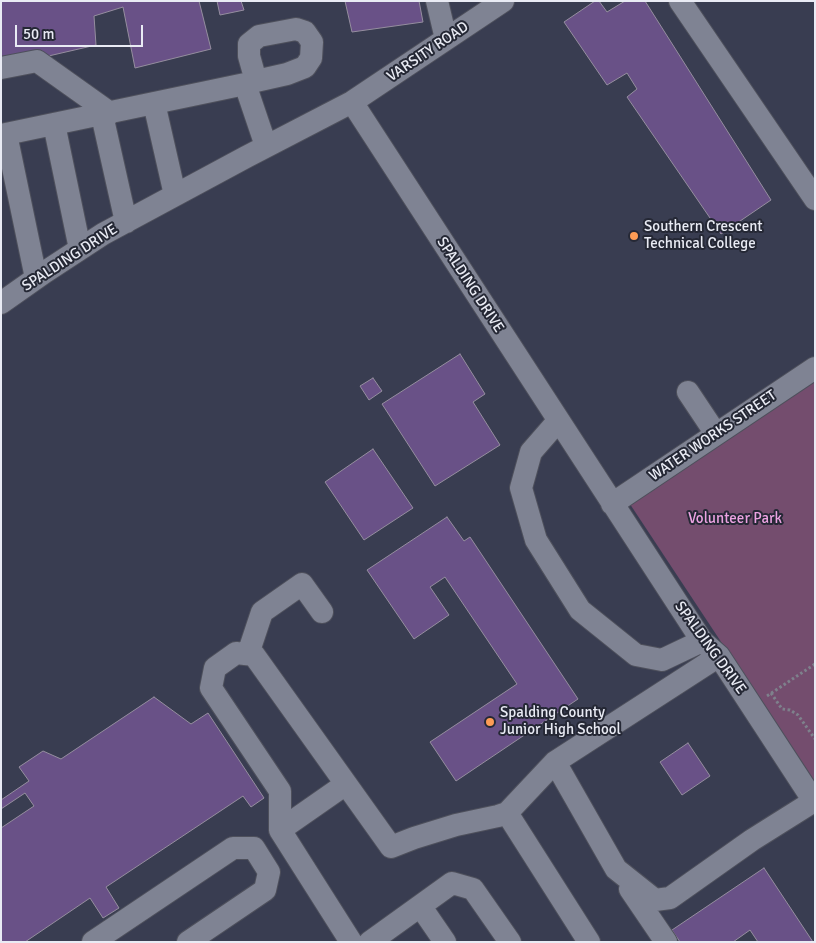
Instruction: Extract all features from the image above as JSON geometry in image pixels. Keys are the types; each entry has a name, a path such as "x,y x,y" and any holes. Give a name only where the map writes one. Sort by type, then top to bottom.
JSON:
{"street":[{"path":"438,1 446,39"},
{"name":"VARSITY ROAD","path":"352,102 503,1"},
{"path":"680,1 815,198"},
{"path":"1,68 37,61 106,114 126,222"},
{"path":"36,278 4,135 250,82 266,146"},
{"name":"SPALDING DRIVE","path":"1,303 80,249 126,222 352,102 702,641 719,656 814,802"},
{"path":"154,103 175,196"},
{"path":"54,124 80,249"},
{"name":"WATER WORKS STREET","path":"612,504 815,368"},
{"path":"688,392 716,434"},
{"path":"558,421 531,452 521,488 536,540 580,610 636,655 662,660 702,641"},
{"path":"248,654 262,612 302,584 322,612"},
{"path":"350,942 280,830 280,790 211,688 214,668 236,653 254,655 391,847 456,825 507,813 555,762 719,656"},
{"path":"555,762 616,869 666,942"},
{"path":"280,830 346,784"},
{"path":"616,869 655,900 670,898 752,840 814,802"},
{"path":"507,813 589,942"},
{"path":"92,942 234,848 254,848 269,872 265,890 188,942"},
{"path":"370,942 452,883 474,889 510,942"},
{"path":"421,907 445,942"}],"path":[{"path":"752,706 815,664"},
{"path":"772,693 782,708 798,715 815,739"}],"shaded area":[{"path":"1,1 815,1 815,942 1,942"}],"green space":[{"name":"Volunteer Park","path":"815,368 815,784 624,495"}],"building":[{"path":"1,1 199,1 211,49 135,68 123,7 94,16 96,45 1,67"},
{"path":"217,1 241,1 244,10 220,15"},
{"path":"345,1 419,1 423,22 352,32"},
{"path":"595,1 599,1 607,12 625,1 645,1 771,200 721,234 627,97 637,89 627,73 607,85 564,22"},
{"path":"460,354 485,394 473,402 500,445 435,486 382,404"},
{"path":"373,378 382,391 369,400 360,386"},
{"path":"373,449 413,508 364,540 325,482"},
{"path":"447,517 464,541 470,537 578,699 456,781 430,742 517,684 445,577 430,587 449,615 414,639 367,570"},
{"path":"154,697 191,724 208,713 264,798 251,807 243,796 106,887 119,908 103,918 90,898 25,942 1,942 1,828 34,806 25,793 1,809 1,800 29,781 19,767 43,751 61,759"},
{"path":"688,743 710,776 682,795 660,762"},
{"path":"764,868 813,942 758,942 750,930 733,942 680,942 672,930"}],"place":[{"name":"Southern Crescent Technical College","path":"634,236"},
{"name":"Spalding County Junior High School","path":"490,722"}]}
